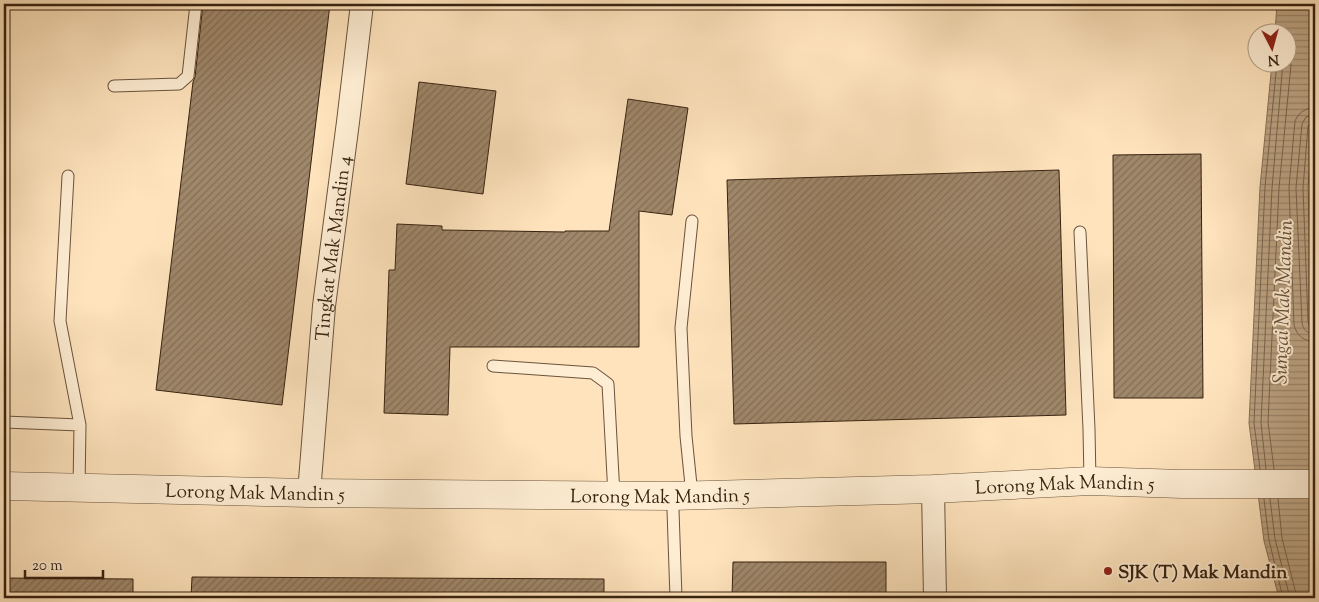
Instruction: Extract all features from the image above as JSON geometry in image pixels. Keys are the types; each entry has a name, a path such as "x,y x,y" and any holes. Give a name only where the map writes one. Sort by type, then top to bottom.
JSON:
{"street":[{"name":"Tingkat Mak Mandin 4","path":"309,493 324,306 362,4"},
{"name":"Lorong Mak Mandin 5","path":"4,486 309,493 681,496 933,489 1090,482 1315,484"},
{"path":"933,489 935,598"}],"lane":[{"path":"114,86 180,84 188,76 196,4"},
{"path":"68,176 60,321 80,425 79,488"},
{"path":"676,598 673,510 681,496 686,436 681,328 692,221"},
{"path":"1080,232 1089,419 1090,482"},
{"path":"493,366 593,373 608,384 614,495"},
{"path":"4,422 80,425"}],"water":[{"name":"Sungai Mak Mandin","path":"1277,4 1315,4 1315,100 1308,188 1315,386 1315,598 1279,598 1264,541 1249,423 1260,187 1271,72 1296,72 1296,22 1276,22"}],"building":[{"path":"203,4 330,4 282,405 156,390"},
{"path":"419,82 496,91 483,194 406,184"},
{"path":"628,99 688,108 672,215 639,211 639,347 450,347 448,415 384,413 389,270 395,270 397,224 442,226 442,230 609,231"},
{"path":"1201,154 1203,398 1114,398 1113,155"},
{"path":"1059,170 1066,415 734,424 727,180"},
{"path":"733,562 886,562 886,598 732,598"},
{"path":"192,577 604,579 604,598 191,598"},
{"path":"4,578 133,579 133,598 4,598"}],"place":[{"name":"SJK (T) Mak Mandin","path":"1108,571"}]}
